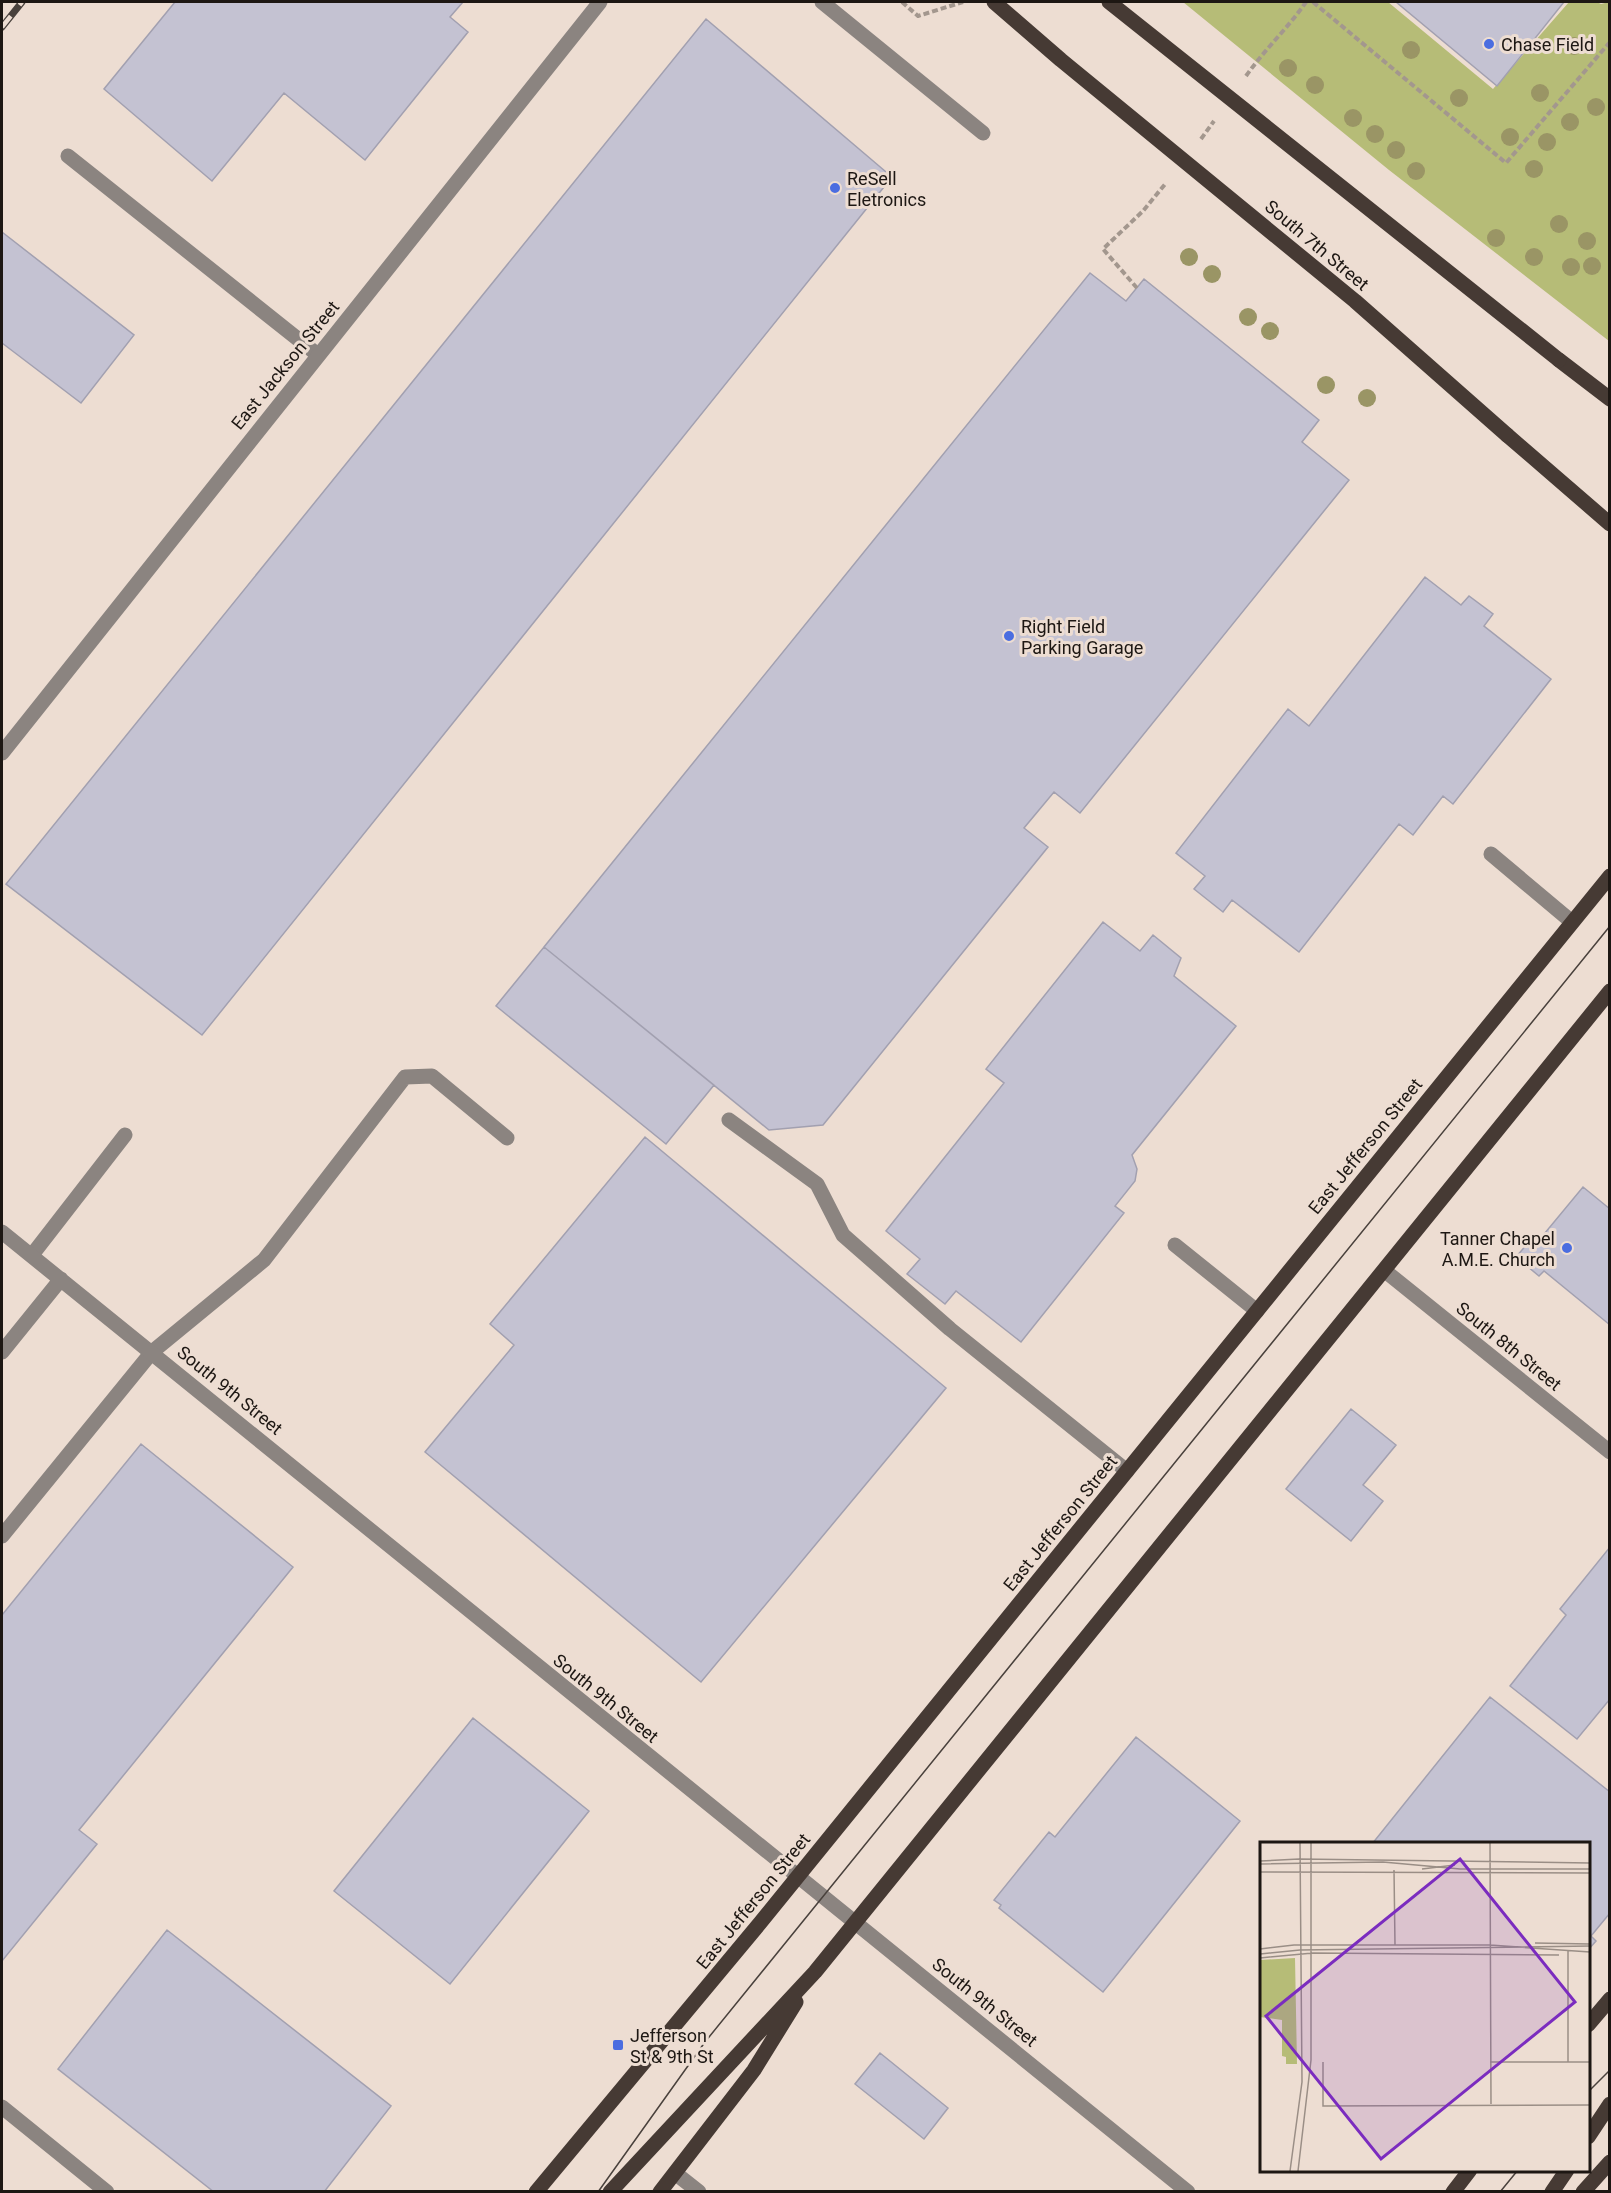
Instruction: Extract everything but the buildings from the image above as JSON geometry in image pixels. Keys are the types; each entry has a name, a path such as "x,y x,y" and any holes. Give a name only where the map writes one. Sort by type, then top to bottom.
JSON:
{"main road":[{"name":"South 7th Street","path":"994,2 1061,60 1354,301 1610,524"},
{"path":"1109,2 1610,399"},
{"name":"East Jefferson Street","path":"536,2192 797,1878 1610,876"},
{"path":"610,2192 815,1972 1610,991"},
{"path":"660,2192 754,2070 815,1972"},
{"path":"1590,2023 1610,1999"},
{"path":"1590,2134 1610,2104"},
{"path":"1583,2192 1610,2162"},
{"path":"1453,2192 1468,2172"},
{"path":"1552,2192 1566,2172"}],"street":[{"name":"East Jackson Street","path":"2,753 600,2"},
{"path":"822,2 983,133"},
{"path":"69,156 318,355"},
{"path":"1491,854 1572,922"},
{"path":"2,1536 152,1352 264,1260 405,1077 432,1076 507,1138"},
{"path":"729,1120 817,1184 843,1235 941,1321 1127,1471"},
{"path":"32,1256 125,1135"},
{"name":"South 9th Street","path":"2,1232 797,1878 1188,2192"},
{"path":"1175,1245 1257,1311"},
{"name":"South 8th Street","path":"1384,1271 1610,1452"},
{"path":"2,1352 61,1279"},
{"path":"2,2107 107,2192"},
{"path":"675,2173 699,2192"}],"path":[{"path":"902,2 918,16 963,2"},
{"path":"1313,2 1506,163 1610,42"}],"green space":[{"path":"1183,2 1388,2 1493,89 1569,2 1601,4 1609,2 1609,341 1389,170"}],"tram line":[{"path":"598,2192 705,2042 1610,926"},
{"path":"1590,2090 1610,2070"},
{"path":"1500,2192 1516,2172"}],"railway":[{"path":"2,27 22,2"}],"place":[{"name":"Chase Field","path":"1489,44"},
{"name":"ReSell Eletronics","path":"835,188"},
{"name":"Right Field Parking Garage","path":"1009,636"},
{"name":"Tanner Chapel A.M.E. Church","path":"1567,1248"},
{"name":"Jefferson St & 9th St","path":"618,2045"}]}
